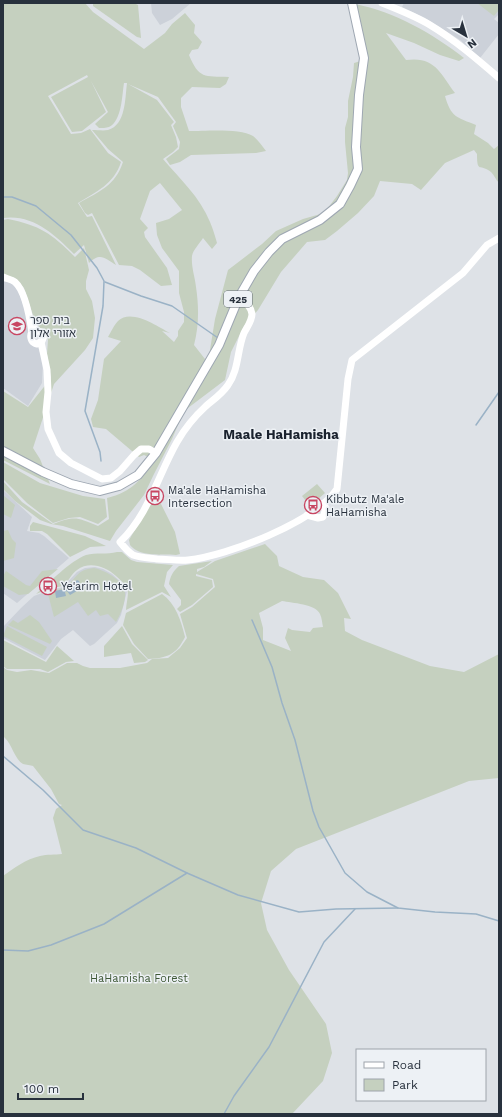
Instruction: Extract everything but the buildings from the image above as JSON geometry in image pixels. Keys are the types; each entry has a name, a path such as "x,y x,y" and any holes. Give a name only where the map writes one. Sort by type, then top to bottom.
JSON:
{"main road":[{"name":"425","path":"3,451 43,472 71,484 100,491 119,486 138,475 156,453 220,346 239,298 254,271 269,252 282,239 320,220 340,204 358,169 356,147 359,95 364,58 352,3"}],"street":[{"path":"382,3 413,16 437,30 465,50 499,78"},
{"path":"239,298 248,305 252,313 240,347 236,368 232,379 225,389 196,415 182,433 172,450 148,504 120,542 128,551 137,556 188,560 208,556 252,543 275,533 307,515 333,496 338,490 348,379 352,360 463,273 487,246 499,238"},
{"path":"3,277 13,280 21,289 34,332 30,339 38,343 44,354 47,370 48,392 46,412 48,429 59,453 71,464 102,480 111,478 120,471 141,449 149,449 156,453"},
{"path":"34,332 40,331 43,334 44,338 38,343"},
{"path":"307,515 318,518 323,517 326,508 322,504"}],"shaded area":[{"path":"151,3 191,3 172,19 160,25 152,13"},
{"path":"404,3 499,3 499,14 494,19 499,23 499,34 480,58 460,40 425,18 402,7"},
{"name":"בית ספר אזורי אלון","path":"3,280 12,284 18,290 43,361 42,383 28,406 3,388"},
{"path":"3,490 32,517 27,531 39,533 44,536 69,558 17,603 3,593"},
{"path":"95,567 112,574 124,585 127,591 121,615 117,623 94,644 90,646 73,630 61,639 45,660 3,638 3,627 34,596 63,587 77,572 85,568"}],"green space":[{"path":"3,3 85,3 93,12 144,49 165,33 172,24 185,13 195,25 194,33 202,42 198,49 192,50 189,55 196,68 203,75 229,77 226,84 220,88 192,87 181,98 181,107 189,131 222,130 247,133 253,136 266,151 256,153 191,155 180,162 170,165 166,159 179,149 180,142 173,126 176,122 158,97 128,84 157,100 174,122 171,125 178,147 163,159 201,204 210,222 217,243 212,249 203,238 192,256 198,302 198,324 194,345 205,359 209,356 215,319 228,270 262,244 276,231 303,219 324,213 347,180 348,173 345,128 348,117 348,101 354,63 364,60 355,4 399,18 439,40 464,58 459,61 440,55 414,43 386,33 406,60 416,59 424,61 430,63 436,68 455,93 445,96 452,112 459,118 476,125 474,134 494,149 499,145 499,183 491,172 479,166 477,154 474,150 445,163 421,190 412,184 380,181 374,196 358,213 337,231 325,240 307,242 281,272 258,310 244,326 231,352 225,380 184,411 172,439 144,495 110,541 63,526 51,524 40,520 15,501 3,489 3,481 22,502 53,524 71,519 80,519 98,526 109,519 107,498 129,489 145,474 154,460 144,455 139,457 106,429 93,427 91,419 98,400 104,359 121,341 108,337 118,321 123,317 137,317 170,333 162,331 174,342 178,336 178,331 184,322 184,312 179,293 179,271 162,248 157,235 156,223 169,219 182,210 160,183 150,191 140,219 148,228 144,232 145,237 167,268 172,285 161,286 140,270 132,266 119,265 92,213 88,215 85,213 79,203 106,187 116,177 120,170 123,162 108,149 92,130 108,130 118,123 124,110 127,83 124,83 121,107 117,119 107,128 99,128 95,124 108,112 91,81 106,112 82,131 72,132 51,97 88,77 87,75 48,96 71,134 81,133 90,129 108,153 121,162 114,176 104,187 78,203 87,217 92,216 116,265 102,257 96,258 89,263 84,245 74,254 59,239 33,222 24,219 3,218"},
{"path":"93,3 134,3 138,5 141,38 137,37 93,6"},
{"path":"477,3 498,3 499,10 494,16"},
{"path":"8,219 29,225 45,232 52,236 75,257 84,248 89,270 86,281 86,289 92,301 95,318 93,338 85,350 54,384 33,448 40,459 50,484 3,460 3,391 28,407 51,378 47,354 48,340 46,332 39,327 33,315 24,288 15,278 3,275 3,220"},
{"path":"3,462 40,483 83,496 105,499 107,517 98,524 80,517 69,518 53,523 27,503 3,479"},
{"path":"317,484 325,493 310,506 302,496"},
{"path":"156,494 175,532 180,554 158,555 145,553 134,549 130,545 129,540"},
{"path":"3,495 15,505 11,518 3,514"},
{"path":"33,522 85,536 106,546 90,547 70,557 47,534 42,531 30,531 30,526"},
{"path":"8,530 12,539 16,543 14,558 3,561 3,531"},
{"name":"HaHamisha Forest","path":"265,544 277,556 279,566 303,577 324,580 338,593 351,619 344,618 345,631 362,640 430,666 464,672 499,654 499,778 469,781 296,849 271,871 261,903 267,930 289,970 326,1024 332,1053 323,1081 292,1114 3,1114 3,876 20,864 35,857 62,854 53,818 56,809 62,805 59,804 51,789 33,766 20,762 4,737 3,667 7,670 17,672 31,670 49,673 67,663 77,663 90,668 120,668 147,663 152,659 168,658 180,648 187,638 180,614 192,607 215,587 213,579 196,574 196,576 212,580 213,587 192,605 180,612 177,609 181,605 181,600 169,584 172,574 179,566 212,561 204,567 197,569 197,572 215,561","holes":["282,601 297,603 314,608 321,616 323,627 313,628 310,632 292,630 288,628 285,638 291,651 263,640 263,628 259,613"]},
{"path":"122,552 131,560 137,562 173,565 167,572 164,586 171,597 162,592 126,610 128,591 125,584 102,567 92,565 82,567 77,570 62,586 36,594 73,562 80,558 90,554"},
{"path":"94,568 113,576 124,588 124,603 116,622 108,614 100,616 96,610 88,616 78,602 54,617 48,594 52,591 65,587 83,571"},
{"path":"58,569 28,594 19,595 3,586 3,576 6,571 26,585 30,586 42,571"},
{"path":"162,594 171,603 180,619 185,637 174,652 161,658 148,659 134,644 123,625 126,613"},
{"path":"30,615 39,622 52,641 50,644 8,625 13,620 18,623"},
{"path":"7,626 47,647 42,656 3,636"},
{"path":"122,626 132,644 148,660 145,662 134,663 131,653 104,657 104,646"},
{"path":"3,640 46,662 57,646 74,661 66,662 48,672 40,669 7,669 3,666"}],"water":[{"path":"77,580 82,588 70,595 67,591 65,592 66,596 56,598 55,591 68,588"}],"waterway":[{"path":"3,197 12,197 36,206 71,235 97,268 104,281 103,306 85,411 100,452 101,461"},
{"path":"105,282 172,306 218,338"},
{"path":"476,425 499,392"},
{"path":"252,620 272,667 282,703 295,740 313,811 319,827 345,873 367,892 398,908 476,914 499,921"},
{"path":"3,756 43,790 83,830 136,848 187,873 238,895 299,912 336,909 398,908"},
{"path":"3,950 28,951 51,945 104,924 187,873"},
{"path":"224,1114 234,1096 269,1047 324,942 355,909"}],"place":[{"name":"בית ספר אזורי אלון","path":"17,326"},
{"name":"Ma'ale HaHamisha Intersection","path":"155,496"},
{"name":"Kibbutz Ma'ale HaHamisha","path":"313,505"},
{"name":"Ye'arim Hotel","path":"48,586"}],"district":[{"name":"Maale HaHamisha","path":"281,434"}]}
